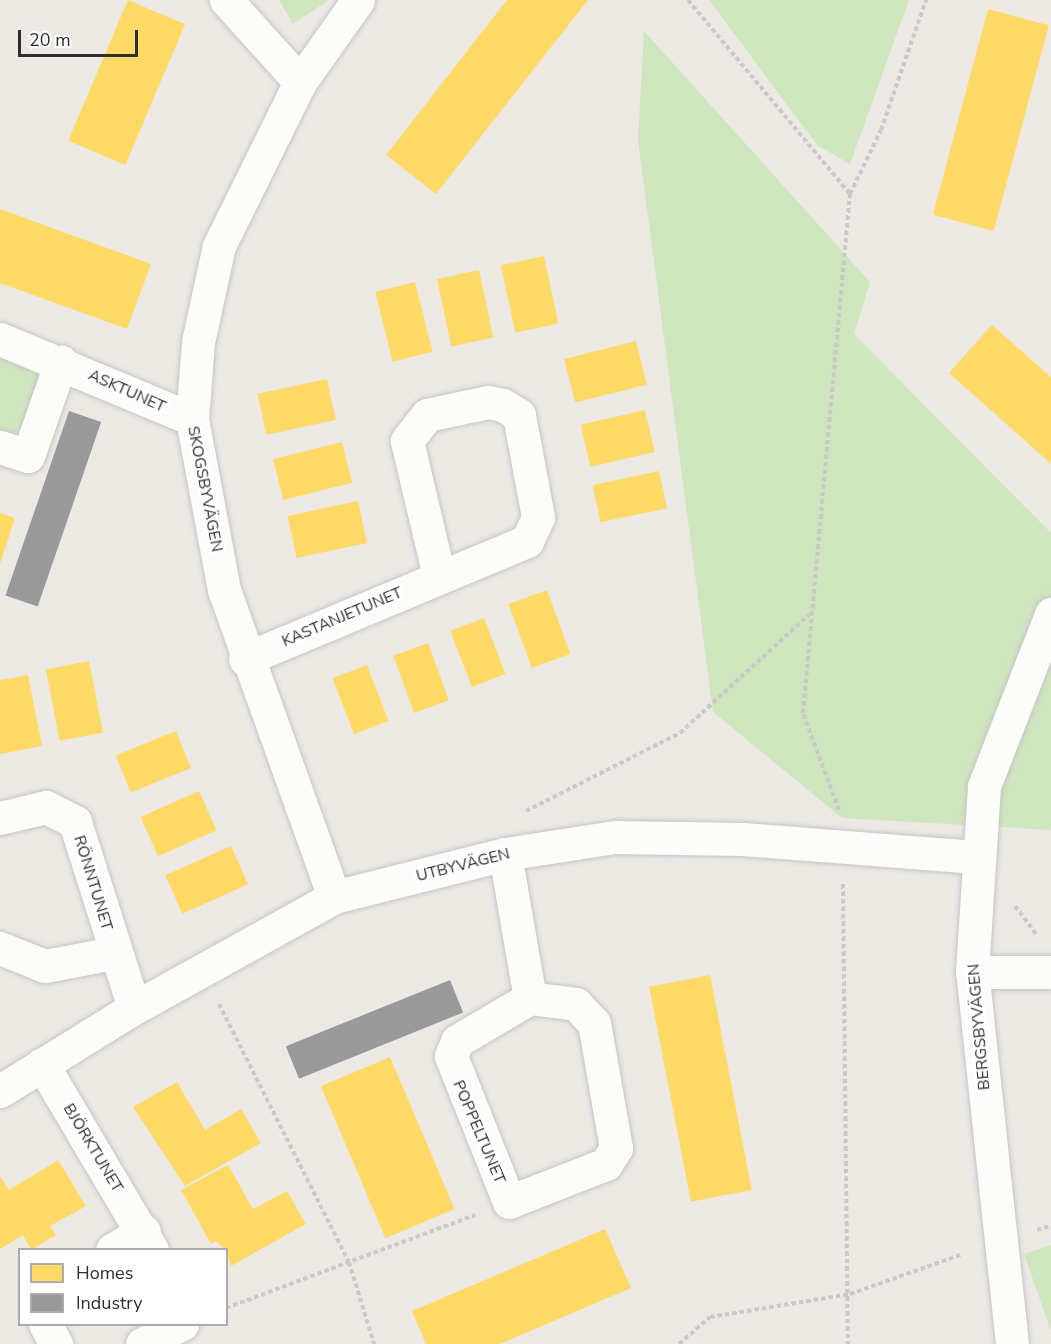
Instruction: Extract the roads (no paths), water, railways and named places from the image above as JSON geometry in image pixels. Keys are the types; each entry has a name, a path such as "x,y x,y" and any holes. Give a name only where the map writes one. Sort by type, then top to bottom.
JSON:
{"street":[{"path":"226,0 300,82"},
{"name":"SKOGSBYVÄGEN","path":"334,897 245,658 224,590 192,419 198,342 219,246 300,82 358,0"},
{"name":"ASKTUNET","path":"0,339 61,362 192,419"},
{"path":"0,447 28,456 61,362"},
{"name":"KASTANJETUNET","path":"245,658 527,541 536,524 519,416 503,405 488,402 428,415 407,441 439,576"},
{"name":"BERGSBYVÄGEN","path":"1012,1344 972,972 984,786 1051,614"},
{"name":"RÖNNTUNET","path":"0,818 46,807 75,822 114,952 134,1008"},
{"name":"UTBYVÄGEN","path":"0,1092 134,1008 334,897 505,854 615,837 743,839 979,857"},
{"path":"505,854 530,998"},
{"name":"RÖNNTUNET","path":"0,948 45,966 114,952"},
{"path":"972,972 1051,972"},
{"name":"POPPELTUNET","path":"530,998 576,1004 594,1023 616,1148 606,1164 509,1202 451,1056 456,1041 530,998"},
{"name":"BJÖRKTUNET","path":"42,1064 148,1240 119,1248"},
{"path":"46,1326 56,1344"},
{"path":"142,1344 178,1326"}]}
